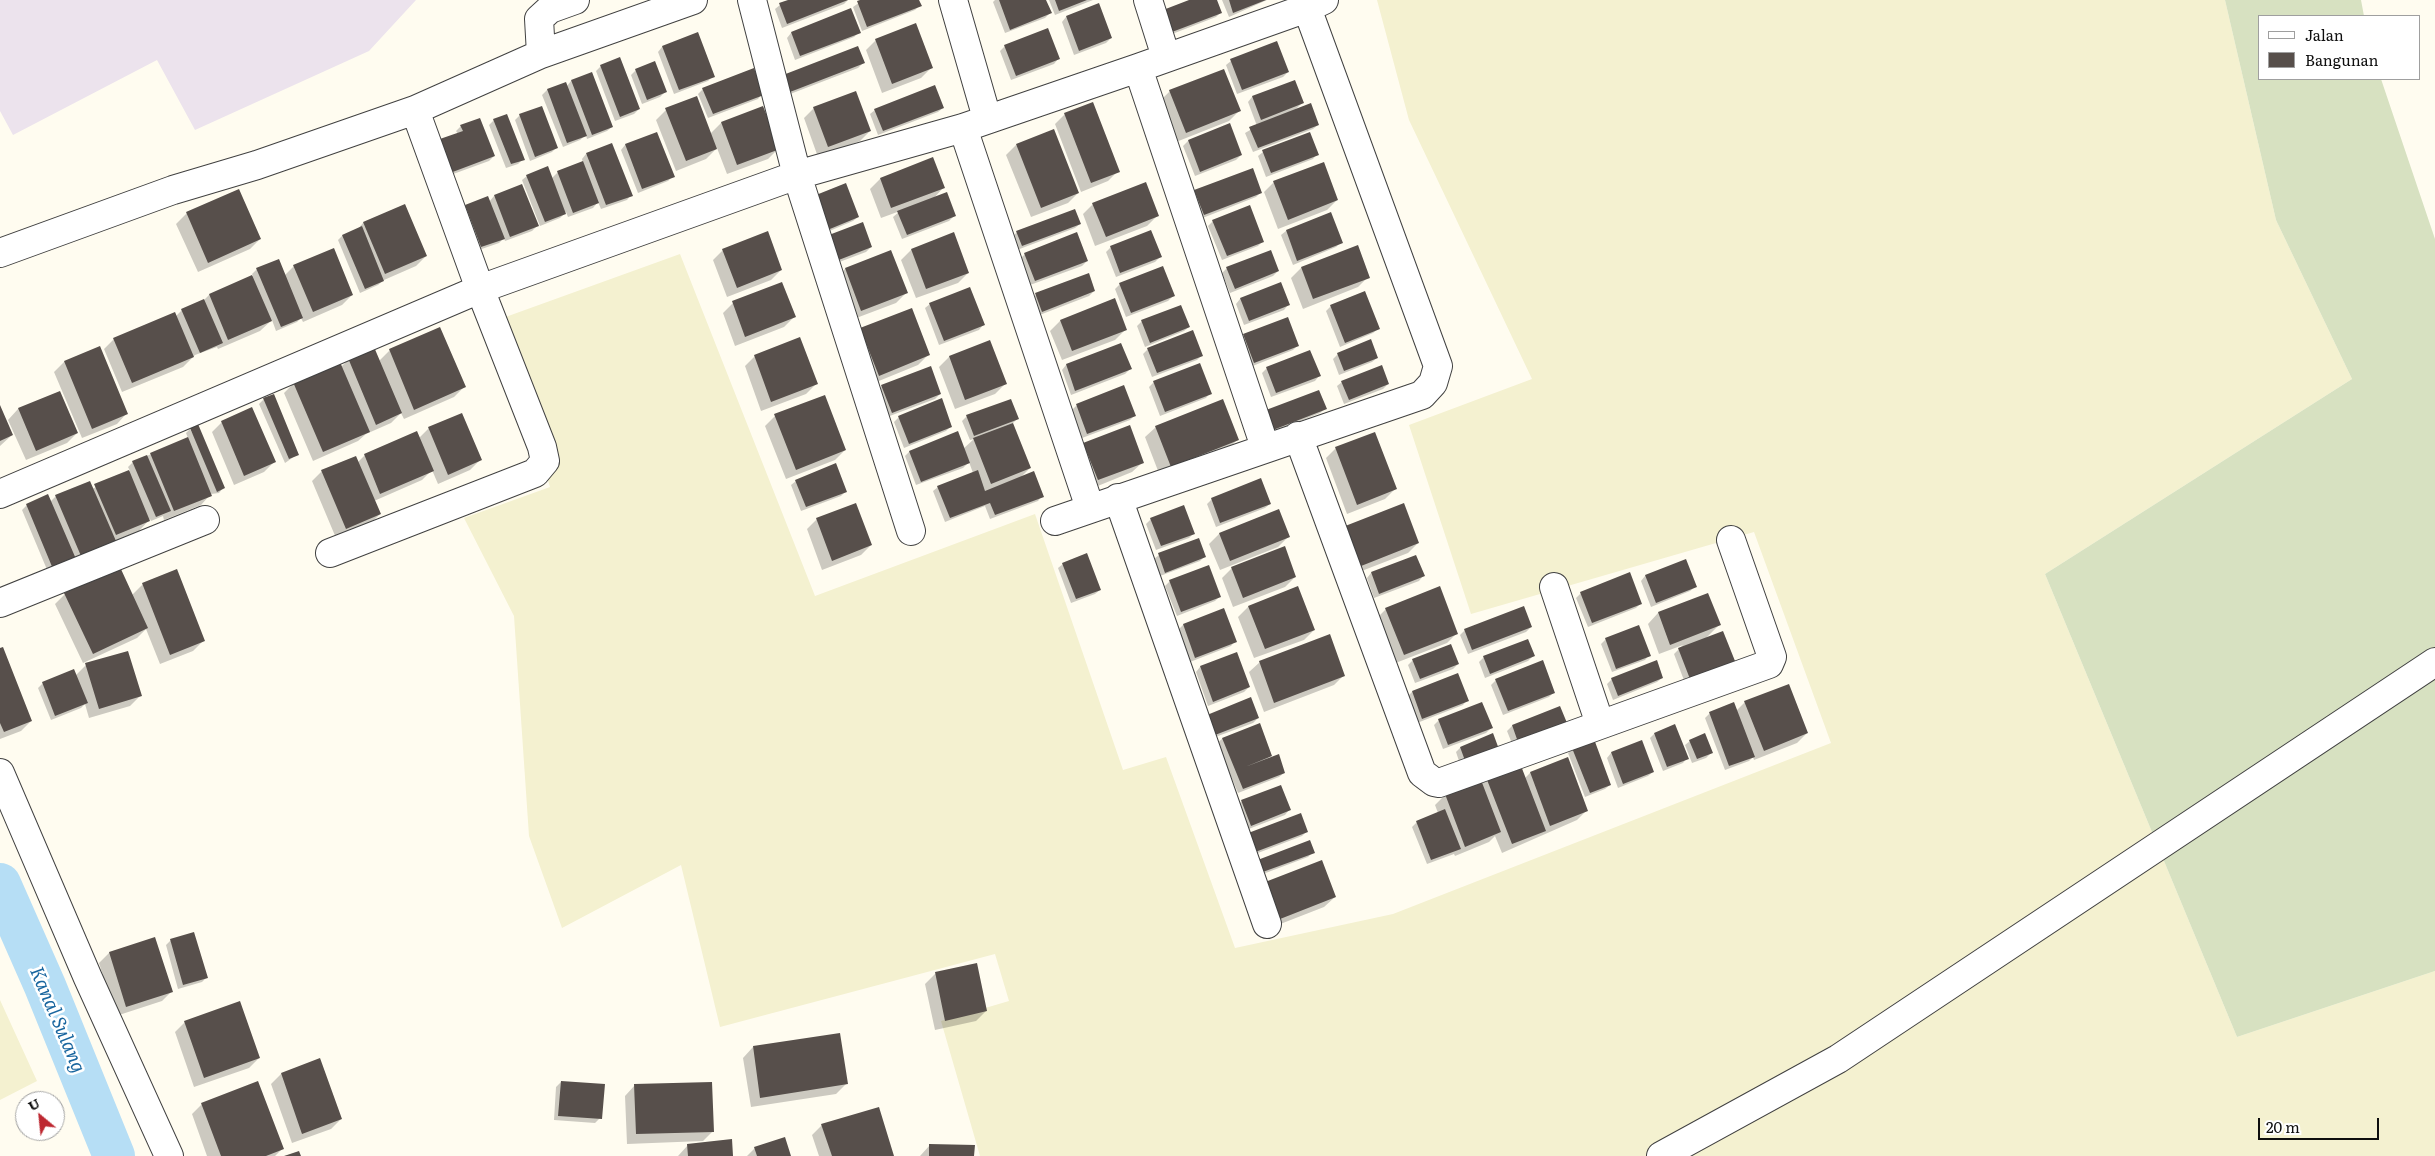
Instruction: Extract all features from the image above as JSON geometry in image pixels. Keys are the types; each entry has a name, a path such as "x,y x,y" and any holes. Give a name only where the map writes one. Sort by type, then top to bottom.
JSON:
{"street":[{"path":"542,54 539,19 550,9 575,0"},
{"path":"0,253 173,190 257,165 415,110 542,54 693,0"},
{"path":"752,0 798,175 911,531"},
{"path":"953,0 975,123 1090,508"},
{"path":"1148,0 1166,57"},
{"path":"0,494 480,289 798,175 975,123 1138,68 1315,4 1438,366 1433,383 1422,395 1055,520"},
{"path":"1138,68 1265,447"},
{"path":"330,553 535,473 545,461 542,447 480,289 415,110"},
{"path":"1298,436 1422,773 1426,778 1439,783 1769,664 1772,657 1731,540"},
{"path":"1118,498 1267,924"},
{"path":"0,603 206,520"},
{"path":"1554,587 1600,724"},
{"path":"1661,1156 1838,1059 2435,662"},
{"path":"0,773 88,978 169,1156"}],"shaded area":[{"path":"0,0 416,0 369,51 195,130 157,60 13,135 0,111"},
{"path":"1377,0 2225,0 2276,220 2352,379 2045,574 2237,1037 2435,971 2435,1156 980,1156 941,1021 1009,1001 995,954 720,1027 681,865 562,928 529,836 514,616 464,518 550,487 500,319 680,254 815,596 1035,514 1123,770 1166,757 1235,948 1393,914 1831,743 1754,532 1471,614 1409,425 1532,379 1409,120"},
{"path":"0,1000 37,1081 0,1100"}],"green space":[{"path":"2225,0 2361,0 2364,15 2258,15 2258,80 2381,80 2435,239 2435,971 2237,1037 2045,574 2352,379 2276,220"}],"building":[{"path":"788,0 848,0 787,24 779,3"},
{"path":"919,0 922,6 867,27 857,1"},
{"path":"999,0 1046,0 1052,13 1010,30"},
{"path":"1055,0 1087,0 1059,11"},
{"path":"1189,0 1217,0 1222,13 1172,32 1163,10"},
{"path":"1229,0 1266,0 1233,13"},
{"path":"1099,3 1112,38 1079,51 1066,16"},
{"path":"851,8 861,33 800,56 791,32"},
{"path":"916,23 933,68 892,84 875,39"},
{"path":"1048,28 1060,59 1016,76 1004,45"},
{"path":"698,32 715,77 679,90 662,46"},
{"path":"1277,41 1289,72 1242,90 1230,59"},
{"path":"858,46 865,63 790,92 783,75"},
{"path":"620,57 640,109 620,117 600,65"},
{"path":"655,61 667,92 647,100 635,69"},
{"path":"754,68 764,95 713,114 702,88"},
{"path":"1224,69 1241,111 1186,133 1169,90"},
{"path":"592,72 613,127 592,135 571,80"},
{"path":"1295,80 1304,103 1261,120 1252,96"},
{"path":"566,82 587,136 567,143 547,89"},
{"path":"935,85 944,108 883,131 874,109"},
{"path":"856,91 871,131 828,147 813,107"},
{"path":"697,96 717,149 686,161 665,108"},
{"path":"1093,102 1120,172 1091,183 1064,113"},
{"path":"1311,103 1319,125 1258,148 1249,127"},
{"path":"542,106 558,148 535,157 519,114"},
{"path":"763,106 780,149 737,165 721,122"},
{"path":"507,114 525,160 511,164 493,119"},
{"path":"480,118 495,156 450,173 437,140 463,131 460,125"},
{"path":"1230,123 1242,155 1200,172 1188,140"},
{"path":"1054,129 1079,193 1041,208 1016,144"},
{"path":"657,132 675,177 642,189 625,144"},
{"path":"1310,132 1319,155 1271,173 1262,150"},
{"path":"612,143 633,196 606,205 586,153"},
{"path":"933,157 945,188 891,208 880,178"},
{"path":"583,161 599,203 573,213 557,171"},
{"path":"1324,162 1338,200 1288,220 1273,181"},
{"path":"548,166 566,214 545,222 526,175"},
{"path":"1253,168 1262,193 1204,215 1194,190"},
{"path":"1146,182 1159,216 1106,237 1092,203"},
{"path":"846,183 859,217 825,231 811,197"},
{"path":"522,184 539,226 510,237 494,195"},
{"path":"239,189 261,239 208,263 186,212"},
{"path":"947,192 956,216 907,235 897,211"},
{"path":"488,196 505,239 481,247 465,205"},
{"path":"405,204 427,256 385,274 363,222"},
{"path":"1250,205 1264,242 1227,256 1212,220"},
{"path":"1075,209 1081,224 1022,246 1016,231"},
{"path":"1331,212 1343,243 1297,261 1286,230"},
{"path":"863,222 872,247 831,263 821,238"},
{"path":"362,226 384,281 365,289 342,235"},
{"path":"1151,230 1162,257 1120,273 1110,246"},
{"path":"768,231 782,270 737,288 722,249"},
{"path":"954,232 969,273 926,289 911,249"},
{"path":"1077,232 1088,261 1035,281 1024,253"},
{"path":"1358,245 1370,278 1313,299 1301,267"},
{"path":"334,248 353,295 313,312 293,265"},
{"path":"891,250 908,293 861,311 845,268"},
{"path":"1271,250 1279,271 1235,289 1226,267"},
{"path":"279,259 303,318 281,327 256,268"},
{"path":"1163,266 1175,296 1131,313 1119,283"},
{"path":"1089,273 1095,291 1042,312 1035,293"},
{"path":"252,275 272,321 228,340 209,294"},
{"path":"782,282 796,317 745,337 732,301"},
{"path":"1281,282 1290,305 1249,321 1240,298"},
{"path":"970,287 985,325 944,341 929,303"},
{"path":"1365,291 1380,329 1345,343 1330,305"},
{"path":"1115,298 1127,330 1072,351 1060,320"},
{"path":"204,299 223,343 200,353 181,309"},
{"path":"1181,305 1190,327 1150,343 1141,320"},
{"path":"912,308 930,355 879,376 860,328"},
{"path":"175,312 194,357 132,383 113,338"},
{"path":"1288,317 1299,346 1254,363 1243,334"},
{"path":"440,327 466,387 414,410 389,349"},
{"path":"1193,330 1203,356 1157,373 1147,348"},
{"path":"800,337 818,384 771,402 754,355"},
{"path":"1371,339 1378,358 1344,371 1337,353"},
{"path":"990,340 1007,384 965,400 949,356"},
{"path":"1121,343 1132,369 1075,391 1066,364"},
{"path":"100,346 128,414 92,429 64,361"},
{"path":"374,347 402,413 376,425 348,358"},
{"path":"1310,350 1321,376 1276,393 1266,367"},
{"path":"340,362 370,432 323,452 293,382"},
{"path":"1200,363 1212,394 1165,412 1153,381"},
{"path":"1382,365 1389,384 1349,400 1341,381"},
{"path":"931,366 941,394 892,413 881,385"},
{"path":"1124,385 1136,416 1087,434 1076,404"},
{"path":"1319,390 1327,409 1273,430 1266,410"},
{"path":"60,391 78,433 36,451 18,408"},
{"path":"274,394 299,455 289,459 263,398"},
{"path":"825,395 846,450 796,470 774,414"},
{"path":"942,398 952,427 909,444 898,416"},
{"path":"1011,399 1019,419 974,436 966,415"},
{"path":"1223,399 1239,440 1171,467 1155,426"},
{"path":"0,405 13,435 0,441"},
{"path":"252,407 276,462 244,476 221,421"},
{"path":"462,413 482,460 448,475 428,427"},
{"path":"1013,423 1031,468 991,484 973,438"},
{"path":"198,424 225,488 217,492 190,428"},
{"path":"1130,425 1144,463 1098,480 1083,443"},
{"path":"417,431 434,471 380,494 364,454"},
{"path":"958,431 970,463 921,482 909,451"},
{"path":"1375,432 1397,489 1357,505 1335,447"},
{"path":"188,437 212,496 174,511 150,453"},
{"path":"147,455 171,511 156,517 132,461"},
{"path":"356,456 381,514 346,529 321,470"},
{"path":"836,463 847,492 806,507 795,480"},
{"path":"129,470 150,521 116,535 94,484"},
{"path":"978,470 985,491 1034,471 1044,497 995,515 990,503 950,518 937,486"},
{"path":"1261,478 1271,504 1220,523 1211,498"},
{"path":"90,481 116,541 81,556 55,495"},
{"path":"48,494 76,559 53,569 26,504"},
{"path":"856,503 872,545 832,561 816,518"},
{"path":"1404,503 1419,543 1351,570 1335,530"},
{"path":"1184,505 1195,534 1161,546 1150,518"},
{"path":"1279,509 1290,537 1230,561 1219,533"},
{"path":"1199,538 1206,557 1165,573 1158,553"},
{"path":"1285,546 1296,577 1243,598 1231,567"},
{"path":"1087,553 1101,590 1076,599 1062,563"},
{"path":"1416,555 1425,576 1379,594 1371,572"},
{"path":"1686,559 1697,587 1656,603 1645,575"},
{"path":"1209,565 1221,597 1181,612 1169,580"},
{"path":"120,567 148,628 93,654 64,593"},
{"path":"177,569 205,641 170,655 142,583"},
{"path":"1630,572 1642,604 1592,623 1580,592"},
{"path":"1298,586 1315,630 1265,649 1248,606"},
{"path":"1440,586 1458,634 1404,655 1385,608"},
{"path":"1708,593 1721,625 1670,645 1658,612"},
{"path":"1524,606 1532,627 1472,650 1464,629"},
{"path":"1224,608 1237,642 1195,658 1183,624"},
{"path":"1639,625 1651,656 1616,669 1605,638"},
{"path":"1723,631 1735,661 1690,679 1678,648"},
{"path":"1330,634 1345,676 1274,703 1259,661"},
{"path":"1528,639 1535,656 1490,674 1483,656"},
{"path":"1451,644 1459,664 1420,679 1412,659"},
{"path":"3,647 32,721 4,732 0,723 0,648"},
{"path":"128,651 142,696 99,709 85,663"},
{"path":"1237,652 1250,687 1213,702 1200,666"},
{"path":"1543,660 1555,693 1508,711 1495,679"},
{"path":"1657,660 1663,678 1618,696 1611,678"},
{"path":"74,669 88,703 55,716 42,682"},
{"path":"1458,673 1469,701 1422,719 1412,691"},
{"path":"1789,684 1808,733 1764,751 1744,701"},
{"path":"1251,697 1259,718 1215,735 1207,715"},
{"path":"1482,702 1493,728 1448,745 1438,719"},
{"path":"1734,702 1755,757 1729,766 1709,712"},
{"path":"1560,706 1567,723 1518,742 1512,725"},
{"path":"1260,723 1272,756 1245,767 1279,754 1285,773 1243,789 1222,738"},
{"path":"1675,724 1689,759 1667,767 1654,733"},
{"path":"1493,733 1500,752 1467,766 1460,747"},
{"path":"1705,733 1713,753 1697,759 1689,740"},
{"path":"1594,739 1611,785 1590,793 1572,748"},
{"path":"1642,740 1654,772 1623,784 1611,752"},
{"path":"1568,757 1588,811 1550,826 1530,772"},
{"path":"1518,758 1546,831 1512,844 1484,772"},
{"path":"1481,780 1501,832 1465,847 1445,794"},
{"path":"1281,785 1291,810 1251,826 1241,800"},
{"path":"1445,809 1461,849 1431,860 1416,821"},
{"path":"1301,813 1308,832 1250,854 1243,835"},
{"path":"1310,840 1315,853 1260,873 1255,861"},
{"path":"1322,860 1336,897 1275,921 1260,884"},
{"path":"194,932 208,978 183,985 170,939"},
{"path":"155,937 173,992 126,1007 109,952"},
{"path":"977,963 987,1011 945,1021 935,972"},
{"path":"240,1001 260,1058 204,1078 184,1021"},
{"path":"840,1033 848,1084 760,1098 753,1046"},
{"path":"320,1058 342,1119 302,1134 281,1073"},
{"path":"258,1081 284,1149 266,1156 221,1156 201,1103"},
{"path":"561,1081 605,1084 602,1119 558,1116"},
{"path":"712,1082 714,1132 636,1134 634,1084"},
{"path":"879,1107 894,1156 832,1156 821,1124"},
{"path":"785,1137 791,1156 757,1156 754,1147"},
{"path":"732,1139 733,1156 688,1156 687,1144"},
{"path":"929,1144 975,1145 974,1156 929,1156"},
{"path":"299,1151 301,1156 284,1156"}],"waterway":[{"name":"Kanal Sulang","path":"0,884 45,986 114,1156"}]}
